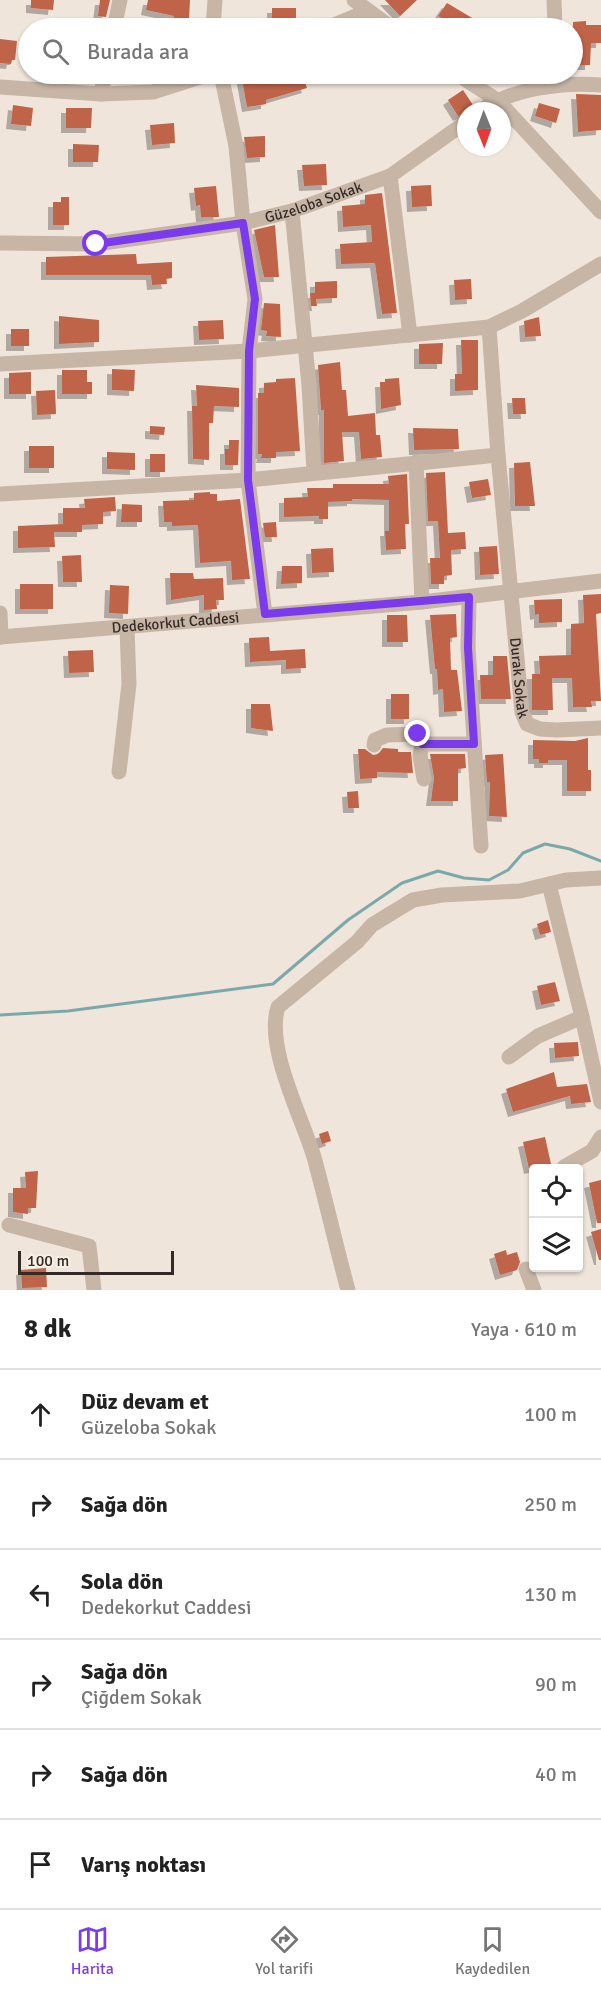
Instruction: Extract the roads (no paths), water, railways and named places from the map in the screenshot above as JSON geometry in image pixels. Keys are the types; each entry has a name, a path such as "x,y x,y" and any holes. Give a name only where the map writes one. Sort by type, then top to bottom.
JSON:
{"street":[{"path":"116,18 120,0"},
{"path":"214,18 215,0"},
{"path":"354,0 378,18"},
{"path":"554,0 555,18"},
{"path":"352,18 369,11"},
{"path":"583,83 601,85"},
{"path":"101,94 103,84"},
{"path":"0,87 101,94 153,92 178,84"},
{"path":"222,84 236,146 243,223 255,299 249,351 248,480 265,614"},
{"path":"472,84 496,100 601,212"},
{"path":"493,102 544,84"},
{"name":"Güzeloba Sokak","path":"0,243 96,244 243,223 292,211 390,176 457,128"},
{"path":"390,176 410,335"},
{"path":"292,211 306,346 314,472"},
{"path":"0,364 249,351 489,327 522,311 601,264"},
{"path":"489,327 510,592"},
{"path":"0,494 248,480 498,455"},
{"path":"416,462 422,602"},
{"name":"Dedekorkut Caddesi","path":"0,637 422,602 601,581"},
{"name":"Durak Sokak","path":"510,592 522,712 527,724 540,729 557,730 601,728"},
{"path":"469,597 468,648 481,846"},
{"path":"0,613 0,637"},
{"path":"118,772 129,684 127,628"},
{"path":"374,745 375,740 387,735 418,734 422,744 420,756 424,779"},
{"path":"422,744 474,744"},
{"path":"348,1290 313,1154 301,1125 278,1044 273,1022 278,1007 357,942 372,925 413,900 442,895 520,891 549,884 601,878"},
{"path":"549,884 601,1102"},
{"path":"509,1057 538,1036 582,1017"},
{"path":"569,1164 592,1150 601,1137"},
{"path":"9,1225 89,1246 94,1290"},
{"path":"526,1269 534,1290"}],"waterway":[{"path":"0,1015 68,1011 273,984 348,920 402,883 438,871 464,878 489,880 508,870 523,853 545,844 570,849 601,861"}]}
